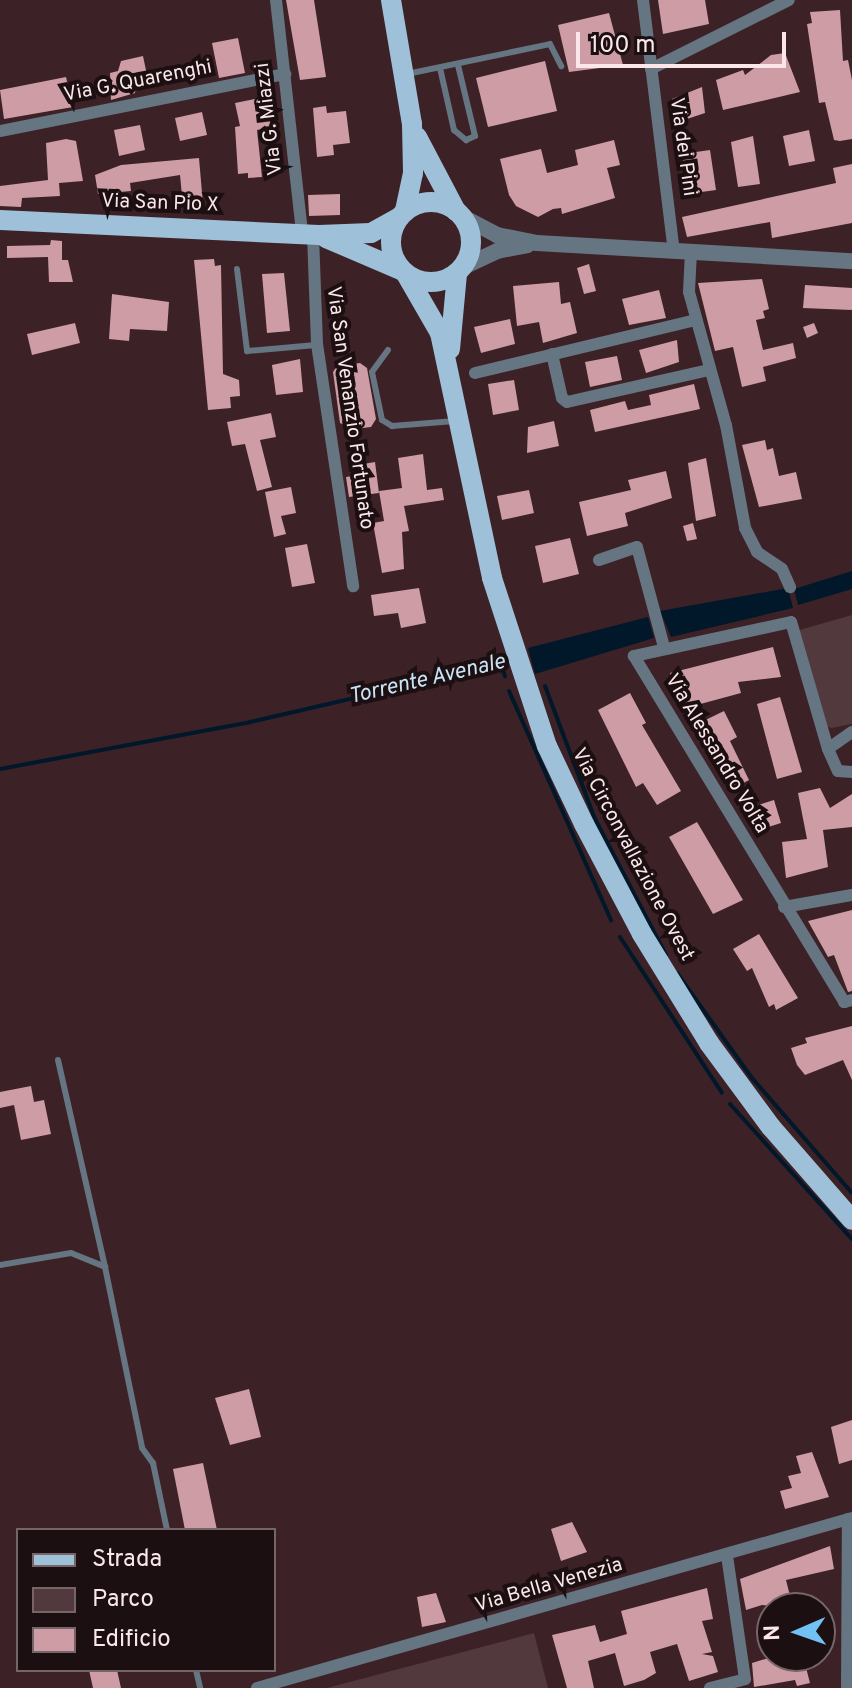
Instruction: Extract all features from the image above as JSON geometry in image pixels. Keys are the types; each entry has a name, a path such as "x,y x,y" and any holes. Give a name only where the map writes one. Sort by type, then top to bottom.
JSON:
{"main road":[{"path":"391,0 412,124 413,173 403,214 391,245 405,272 433,282 459,270 471,240 460,215 436,180 412,124"},
{"path":"403,214 432,202 460,215"},
{"name":"Via San Pio X","path":"0,220 311,234 371,233 403,214"},
{"name":"Via San Pio X","path":"311,234 405,272"},
{"name":"Via Circonvallazione Ovest","path":"450,369 459,270"},
{"name":"Via Circonvallazione Ovest","path":"405,272 432,311 450,369 482,539 522,676 547,746 642,934 709,1043 771,1127 852,1220"}],"street":[{"name":"Via G. Miazzi","path":"276,0 311,234"},
{"name":"Via dei Pini","path":"643,0 651,69 689,292 726,425 745,528 757,552 782,569 790,587"},
{"path":"651,69 789,0"},
{"name":"Via G. Quarenghi","path":"0,131 285,74"},
{"path":"460,215 497,235 537,243 852,261"},
{"name":"Via San Venanzio Fortunato","path":"311,234 317,344 353,586"},
{"path":"459,270 497,251 537,243"},
{"path":"475,373 696,320"},
{"path":"552,354 562,398 567,402 709,370"},
{"path":"599,560 637,547 662,642"},
{"name":"Via Alessandro Volta","path":"828,749 791,622 662,642 634,656 844,1002 852,1000"},
{"path":"852,732 828,749 838,771 852,772"},
{"path":"784,907 852,895"},
{"path":"847,1688 850,1519"},
{"name":"Via Bella Venezia","path":"257,1688 850,1519"},
{"path":"710,1688 745,1679 727,1555"}],"lane":[{"path":"404,75 550,44 561,66"},
{"path":"440,68 454,130 466,140 475,136 458,65"},
{"path":"237,269 247,351 317,344"},
{"path":"388,350 372,372 377,408 384,422 435,424 459,420"},
{"path":"58,1060 142,1448 153,1463 167,1528"},
{"path":"0,1265 71,1253 105,1267"}],"green space":[{"path":"852,615 852,724 831,728 824,725 796,631"},
{"path":"534,1633 548,1688 327,1688"}],"water":[{"path":"852,571 852,589 798,605 794,589"},
{"path":"788,588 793,608 671,637 660,611"},
{"path":"648,617 654,638 535,674 528,648"}],"building":[{"path":"286,0 314,0 326,77 300,80"},
{"path":"658,0 705,0 709,24 663,34"},
{"path":"840,10 843,61 848,60 852,80 852,139 840,141 834,140 825,102 819,103 807,24 812,23 810,12"},
{"path":"609,13 623,65 569,72 558,25"},
{"path":"238,38 245,73 219,78 212,43"},
{"path":"785,53 800,92 723,110 716,80 743,70 745,75 771,55"},
{"path":"143,56 148,80 136,83 135,93 111,100 110,73 118,71 121,61"},
{"path":"545,61 557,111 488,127 476,78"},
{"path":"66,77 73,107 4,119 0,90"},
{"path":"702,87 705,113 681,121 672,99"},
{"path":"265,97 271,127 257,130 262,177 248,178 248,173 238,174 235,127 240,126 235,103"},
{"path":"326,106 327,113 346,111 350,143 333,145 334,155 317,157 313,108"},
{"path":"202,112 207,135 180,141 175,118"},
{"path":"140,125 145,150 119,156 114,130"},
{"path":"809,130 815,161 789,166 783,136"},
{"path":"753,136 760,184 738,187 731,142"},
{"path":"66,139 76,141 83,181 59,183 60,196 22,198 21,207 0,206 0,186 48,180 46,143"},
{"path":"614,140 620,165 607,168 615,198 562,214 561,208 553,209 538,217 516,206 509,195 500,159 541,149 547,173 578,165 575,150"},
{"path":"710,150 716,190 687,194 682,154"},
{"path":"199,158 203,204 183,206 180,175 130,183 131,191 98,194 95,175 121,165"},
{"path":"852,164 852,223 772,238 770,222 687,237 682,217 836,183 833,168"},
{"path":"340,194 340,215 309,216 308,195"},
{"path":"51,240 62,241 62,260 68,260 73,282 49,282 48,257 7,258 7,246 50,245"},
{"path":"214,259 215,266 221,265 223,374 239,380 240,396 230,397 231,408 208,410 194,260"},
{"path":"589,264 596,291 584,294 577,268"},
{"path":"284,273 290,331 267,333 262,274"},
{"path":"762,279 769,309 763,311 765,318 756,320 763,350 793,343 796,358 763,367 766,381 742,387 733,347 715,351 698,283"},
{"path":"559,282 561,304 570,302 577,333 543,343 539,322 517,326 513,286"},
{"path":"805,285 852,288 852,310 803,308"},
{"path":"659,290 666,318 629,325 622,299"},
{"path":"112,294 169,302 167,331 130,329 129,341 109,339"},
{"path":"510,319 515,344 481,353 474,327"},
{"path":"75,323 80,343 32,355 27,334"},
{"path":"814,323 818,333 807,338 803,327"},
{"path":"677,340 679,362 646,373 639,350"},
{"path":"617,356 622,380 590,387 585,362"},
{"path":"300,359 303,392 276,395 272,365"},
{"path":"360,363 367,368 376,419 371,427 354,429 340,423 333,372 337,366"},
{"path":"514,380 519,410 493,415 488,384"},
{"path":"694,384 700,409 595,432 590,410 625,401 628,410 651,405 649,395"},
{"path":"271,413 276,437 260,440 272,487 257,491 245,444 232,446 227,422"},
{"path":"554,421 559,446 527,453 528,427"},
{"path":"765,440 767,450 773,448 779,476 796,472 802,499 759,507 742,445"},
{"path":"423,454 427,490 442,488 444,500 404,506 409,531 402,532 404,569 382,573 373,523 384,521 379,491 402,488 398,458"},
{"path":"706,458 716,516 696,521 688,463"},
{"path":"375,462 379,493 349,497 346,477 353,476 352,466"},
{"path":"666,471 672,498 625,513 628,526 587,536 579,502 631,490 628,480"},
{"path":"291,487 296,513 281,516 286,534 274,537 265,492"},
{"path":"529,490 534,513 502,520 497,496"},
{"path":"693,523 697,539 687,541 683,526"},
{"path":"570,538 579,574 543,583 535,546"},
{"path":"307,544 315,583 292,587 285,548"},
{"path":"419,588 426,623 401,628 398,613 374,616 371,595"},
{"path":"773,647 781,677 738,682 741,693 682,709 676,700 670,673"},
{"path":"630,693 646,723 642,725 681,791 657,805 643,783 636,787 598,710"},
{"path":"780,697 802,772 777,779 757,704"},
{"path":"724,711 737,737 730,741 749,780 730,790 693,726"},
{"path":"820,788 830,808 852,794 852,827 823,830 828,867 786,878 782,842 807,839 798,793"},
{"path":"774,800 781,823 753,832 746,809"},
{"path":"697,822 743,900 713,914 669,837"},
{"path":"852,910 852,991 848,992 834,955 828,957 808,921"},
{"path":"759,934 798,998 776,1010 774,1004 769,1007 752,968 747,971 733,949"},
{"path":"852,1026 852,1080 843,1060 805,1075 797,1065 791,1048 807,1043 805,1038"},
{"path":"31,1086 34,1102 44,1100 51,1134 21,1140 14,1105 0,1108 0,1092"},
{"path":"249,1389 261,1437 230,1445 215,1398"},
{"path":"852,1420 852,1460 839,1464 831,1427"},
{"path":"812,1452 829,1497 785,1509 780,1491 792,1488 788,1476 801,1473 796,1456"},
{"path":"203,1463 217,1528 185,1528 173,1469"},
{"path":"572,1522 587,1552 561,1561 551,1529"},
{"path":"830,1546 834,1569 786,1580 789,1592 756,1592 756,1607 746,1610 740,1579"},
{"path":"707,1588 713,1619 702,1621 712,1652 702,1654 713,1656 718,1672 689,1681 677,1644 650,1652 656,1673 644,1680 624,1686 615,1653 588,1661 594,1688 567,1688 552,1635 595,1625 600,1642 627,1634 621,1611"},
{"path":"436,1593 446,1622 422,1627 417,1597"},
{"path":"756,1662 756,1672 807,1672 810,1683 797,1686 795,1680 754,1687 752,1663"},
{"path":"89,1672 117,1672 121,1688 93,1688"}],"waterway":[{"name":"Torrente Avenale","path":"0,769 250,722 514,661"},
{"path":"501,664 505,676"},
{"path":"545,686 595,819 666,955"},
{"path":"509,691 611,920"},
{"path":"620,937 722,1093"},
{"path":"677,973 752,1078 852,1193"},
{"path":"730,1104 852,1239"}]}
